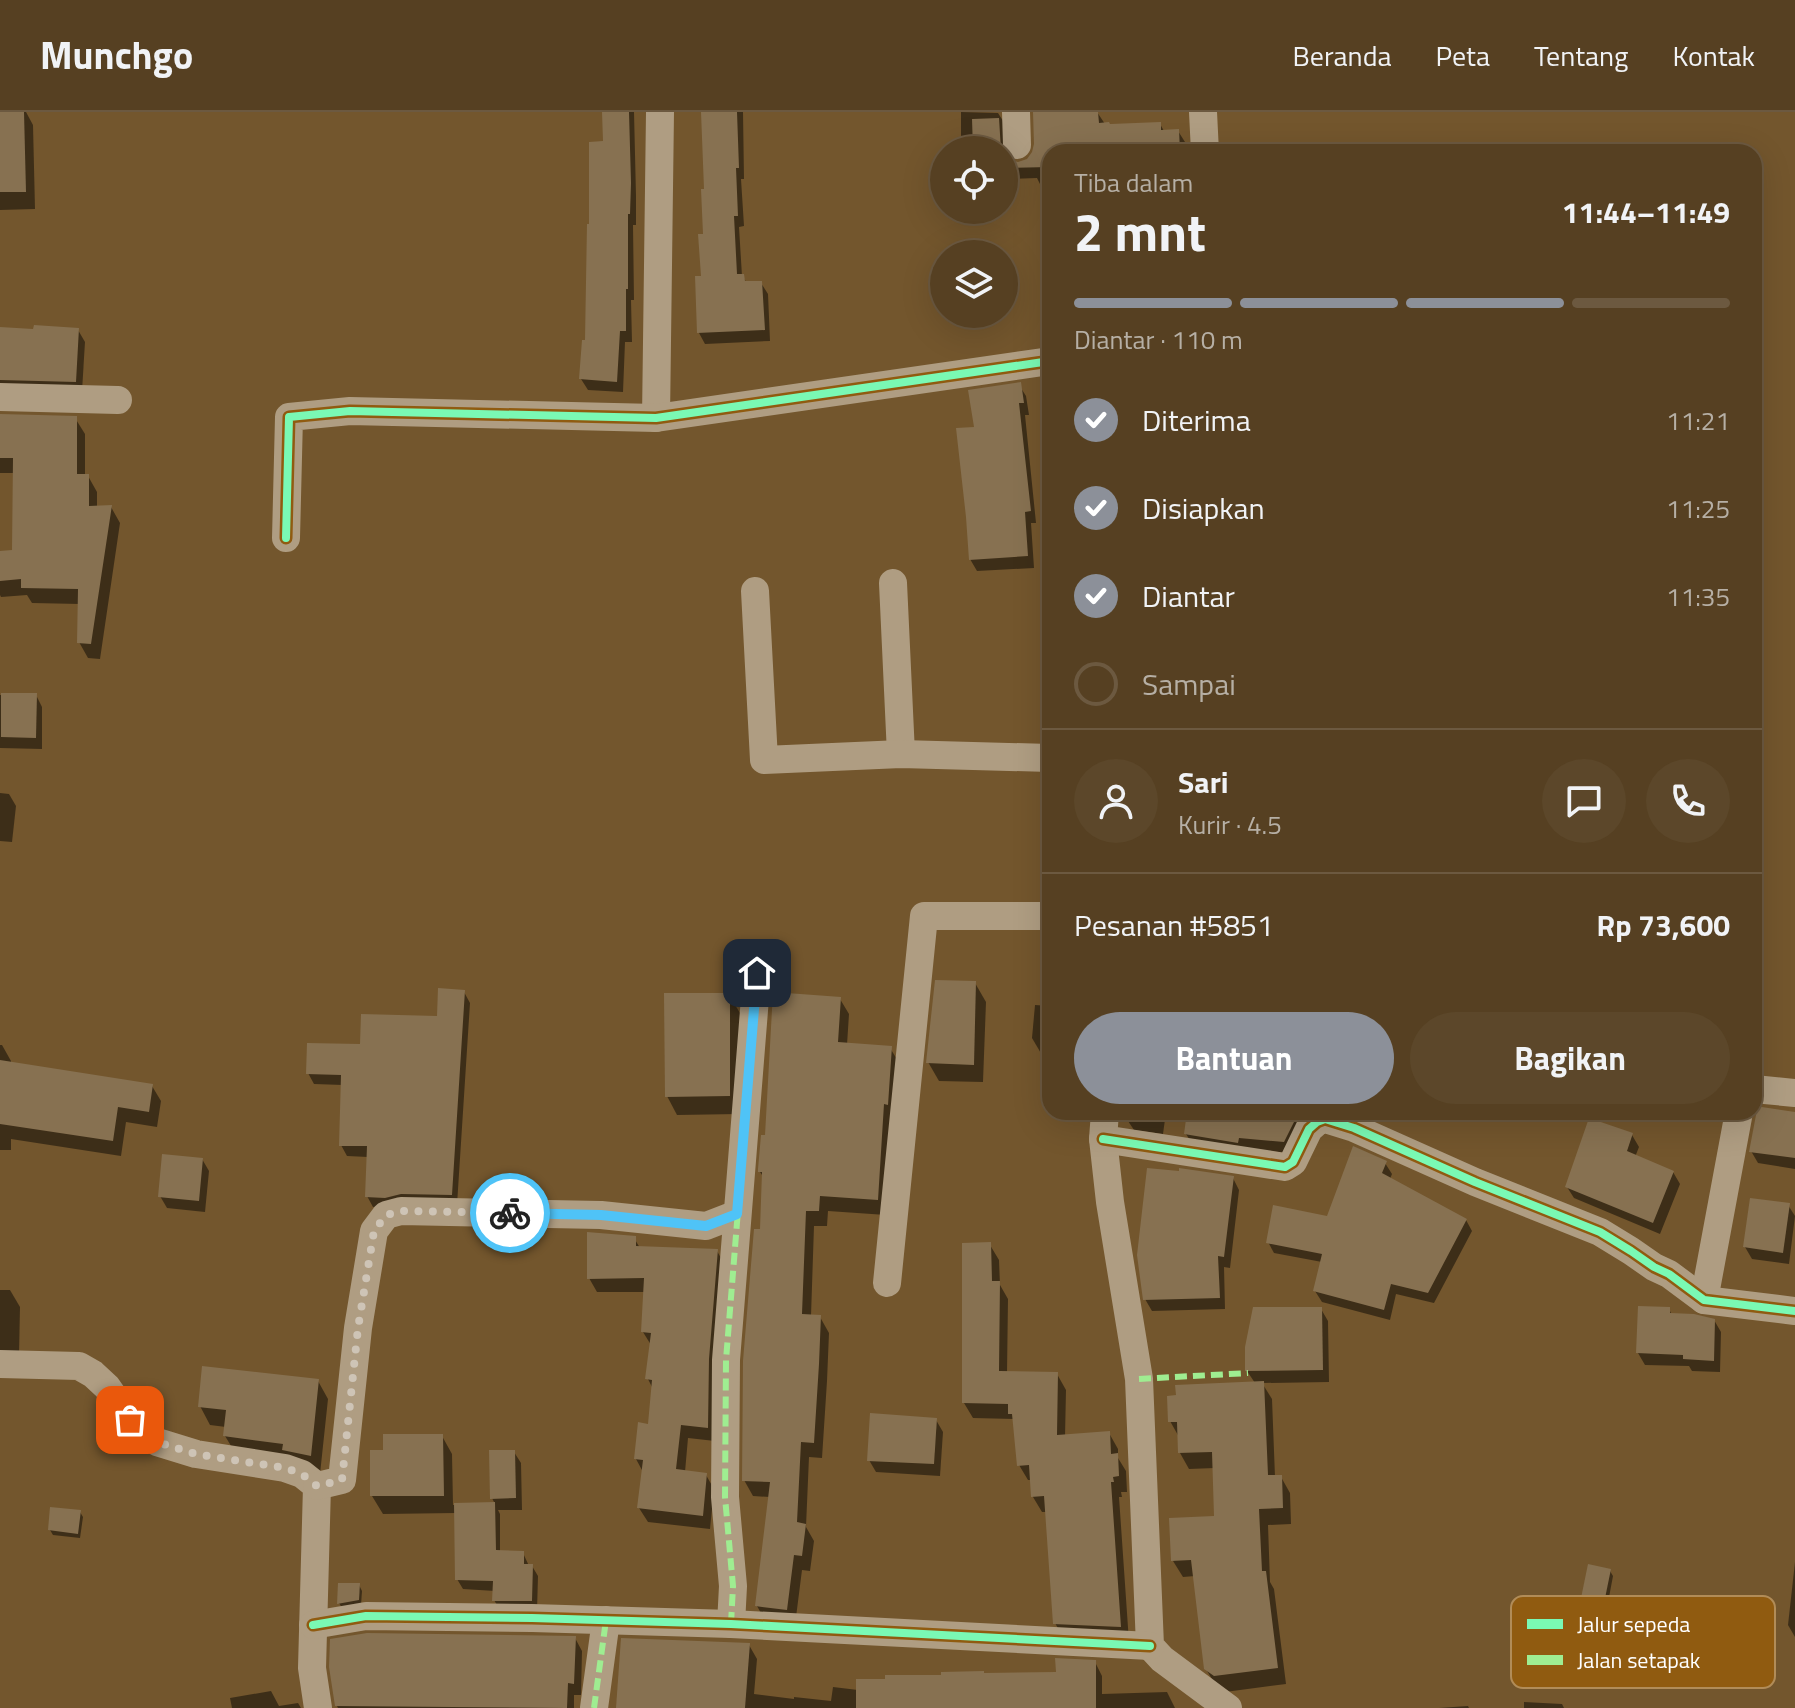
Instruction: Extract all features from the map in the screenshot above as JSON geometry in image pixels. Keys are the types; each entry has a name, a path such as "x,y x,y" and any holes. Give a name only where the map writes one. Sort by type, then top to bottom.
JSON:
{"street":[{"path":"656,418 660,112"},
{"path":"1016,112 1017,136"},
{"path":"1203,112 1205,144"},
{"path":"286,538 289,417 350,411 656,418 1042,362"},
{"path":"0,397 118,400"},
{"path":"893,583 901,754"},
{"path":"755,591 764,760 901,754 1042,758"},
{"path":"887,1283 924,916 1042,916"},
{"path":"731,1624 733,1586 725,1497 726,1360 757,973"},
{"path":"1762,1090 1795,1093"},
{"path":"1228,1708 1162,1659 1150,1646 1139,1379 1113,1226 1104,1126 1285,1167 1293,1162 1309,1129 1322,1120"},
{"path":"1328,1120 1354,1128 1475,1182 1600,1232 1669,1274 1704,1300 1795,1311"},
{"path":"1704,1300 1738,1120"},
{"path":"317,1486 342,1480 358,1328 374,1231 386,1215 401,1211 601,1215 706,1226 737,1214"},
{"path":"0,1364 79,1366 107,1387 130,1420 157,1442 196,1454 285,1468 302,1474 317,1486"},
{"path":"317,1486 312,1668 318,1708"},
{"path":"313,1625 366,1616 532,1618 731,1624 1150,1646"},
{"path":"594,1708 606,1620"}],"building":[{"path":"0,112 24,112 26,192 0,192"},
{"path":"602,112 629,112 631,183 628,289 626,331 620,331 617,382 579,379 582,340 585,340 589,142 603,141"},
{"path":"701,112 737,112 738,216 734,216 737,274 744,274 745,281 762,281 765,330 697,333 695,276 701,276 698,234 703,234 701,189 704,189"},
{"path":"1033,112 1098,112 1099,123 1161,122 1161,130 1179,129 1180,144 1042,144 1042,167 1018,168 1018,162 1027,159 1032,152"},
{"path":"999,118 1000,136 973,136 972,119"},
{"path":"34,325 79,328 76,382 0,380 0,327 33,329"},
{"path":"1021,382 1024,403 1019,403 1031,511 1025,512 1028,556 969,560 956,428 974,427 968,390"},
{"path":"0,414 77,416 77,474 89,474 89,506 112,505 91,644 77,643 78,589 21,588 21,579 0,581 0,551 12,550 13,458 0,458"},
{"path":"1,693 37,693 36,738 1,737"},
{"path":"935,980 976,981 974,1065 926,1063"},
{"path":"438,988 465,990 452,1195 365,1197 367,1146 339,1146 341,1075 306,1074 307,1043 360,1044 361,1014 437,1016"},
{"path":"773,992 841,997 838,1042 892,1046 888,1105 884,1104 878,1200 820,1196 819,1211 806,1211 802,1314 821,1315 819,1364 814,1443 801,1442 797,1522 806,1524 802,1556 794,1555 787,1610 755,1606 770,1482 742,1481 743,1361 754,1229 760,1229 762,1172 758,1169 761,1135 765,1135"},
{"path":"664,993 730,993 730,1096 665,1097"},
{"path":"0,1060 153,1084 149,1112 118,1107 113,1141 0,1124"},
{"path":"1762,1107 1795,1112 1795,1158 1749,1152 1755,1120 1762,1120"},
{"path":"1186,1120 1295,1120 1284,1142 1239,1138 1238,1143 1184,1134"},
{"path":"1588,1120 1633,1133 1627,1151 1674,1171 1653,1223 1565,1187"},
{"path":"1353,1146 1387,1161 1382,1173 1467,1219 1428,1293 1391,1284 1384,1310 1313,1291 1322,1254 1266,1243 1273,1205 1327,1216"},
{"path":"162,1154 203,1158 199,1201 158,1197"},
{"path":"1147,1168 1179,1171 1179,1168 1234,1176 1224,1257 1218,1256 1220,1298 1143,1300 1137,1255"},
{"path":"1750,1198 1790,1203 1783,1253 1743,1247"},
{"path":"587,1232 636,1236 636,1246 718,1249 709,1359 708,1428 681,1425 676,1469 707,1473 703,1516 637,1508 643,1460 634,1459 638,1422 648,1424 652,1380 645,1379 651,1333 641,1332 644,1278 587,1279"},
{"path":"991,1242 992,1281 1000,1281 999,1371 1058,1372 1057,1435 1110,1431 1111,1454 1118,1453 1119,1476 1113,1477 1114,1482 1111,1482 1121,1627 1053,1624 1044,1496 1031,1497 1029,1465 1017,1466 1012,1414 1008,1414 1008,1404 962,1403 962,1243"},
{"path":"1638,1306 1670,1307 1670,1313 1715,1319 1714,1361 1683,1359 1683,1355 1636,1353"},
{"path":"1253,1307 1322,1307 1323,1370 1245,1371 1245,1347"},
{"path":"202,1366 319,1379 311,1456 282,1450 283,1444 223,1436 226,1410 198,1407"},
{"path":"1264,1381 1268,1475 1282,1475 1283,1508 1259,1509 1262,1571 1266,1571 1278,1668 1214,1676 1204,1669 1191,1560 1171,1561 1169,1518 1214,1516 1212,1452 1178,1453 1177,1422 1168,1422 1167,1396 1176,1395 1175,1385"},
{"path":"870,1413 937,1418 934,1464 867,1461"},
{"path":"383,1434 443,1434 444,1496 370,1496 370,1450 383,1450"},
{"path":"489,1450 515,1450 516,1498 490,1499"},
{"path":"495,1502 496,1550 524,1551 524,1564 533,1564 532,1601 492,1601 493,1581 455,1580 454,1503"},
{"path":"50,1507 81,1510 78,1534 48,1530"},
{"path":"1588,1564 1611,1569 1605,1596 1581,1596"},
{"path":"338,1583 360,1583 359,1600 337,1604"},
{"path":"367,1633 576,1636 574,1684 568,1683 567,1708 335,1706 329,1667 330,1639"},
{"path":"621,1638 750,1643 745,1708 616,1708"},
{"path":"1055,1658 1096,1660 1096,1708 856,1708 856,1679 885,1679 885,1675 941,1675 941,1672 1056,1672"}],"marked path":[{"path":"731,1624 733,1586 725,1497 726,1360 757,973"},
{"path":"1139,1379 1248,1373"},
{"path":"594,1708 606,1620"}],"cycle path":[{"path":"286,538 289,417 350,411 656,418 1042,362"},
{"path":"1103,1139 1285,1167 1293,1162 1309,1129 1322,1120"},
{"path":"1328,1120 1354,1128 1475,1182 1600,1232 1669,1274 1704,1300 1795,1311"},
{"path":"313,1625 366,1616 532,1618 731,1624 1150,1646"}],"way so far":[{"path":"130,1420 157,1442 196,1454 285,1468 302,1474 317,1486 342,1480 358,1328 374,1231 386,1215 401,1211 510,1213"}],"route":[{"path":"510,1213 601,1215 706,1226 737,1214 757,973"}]}
